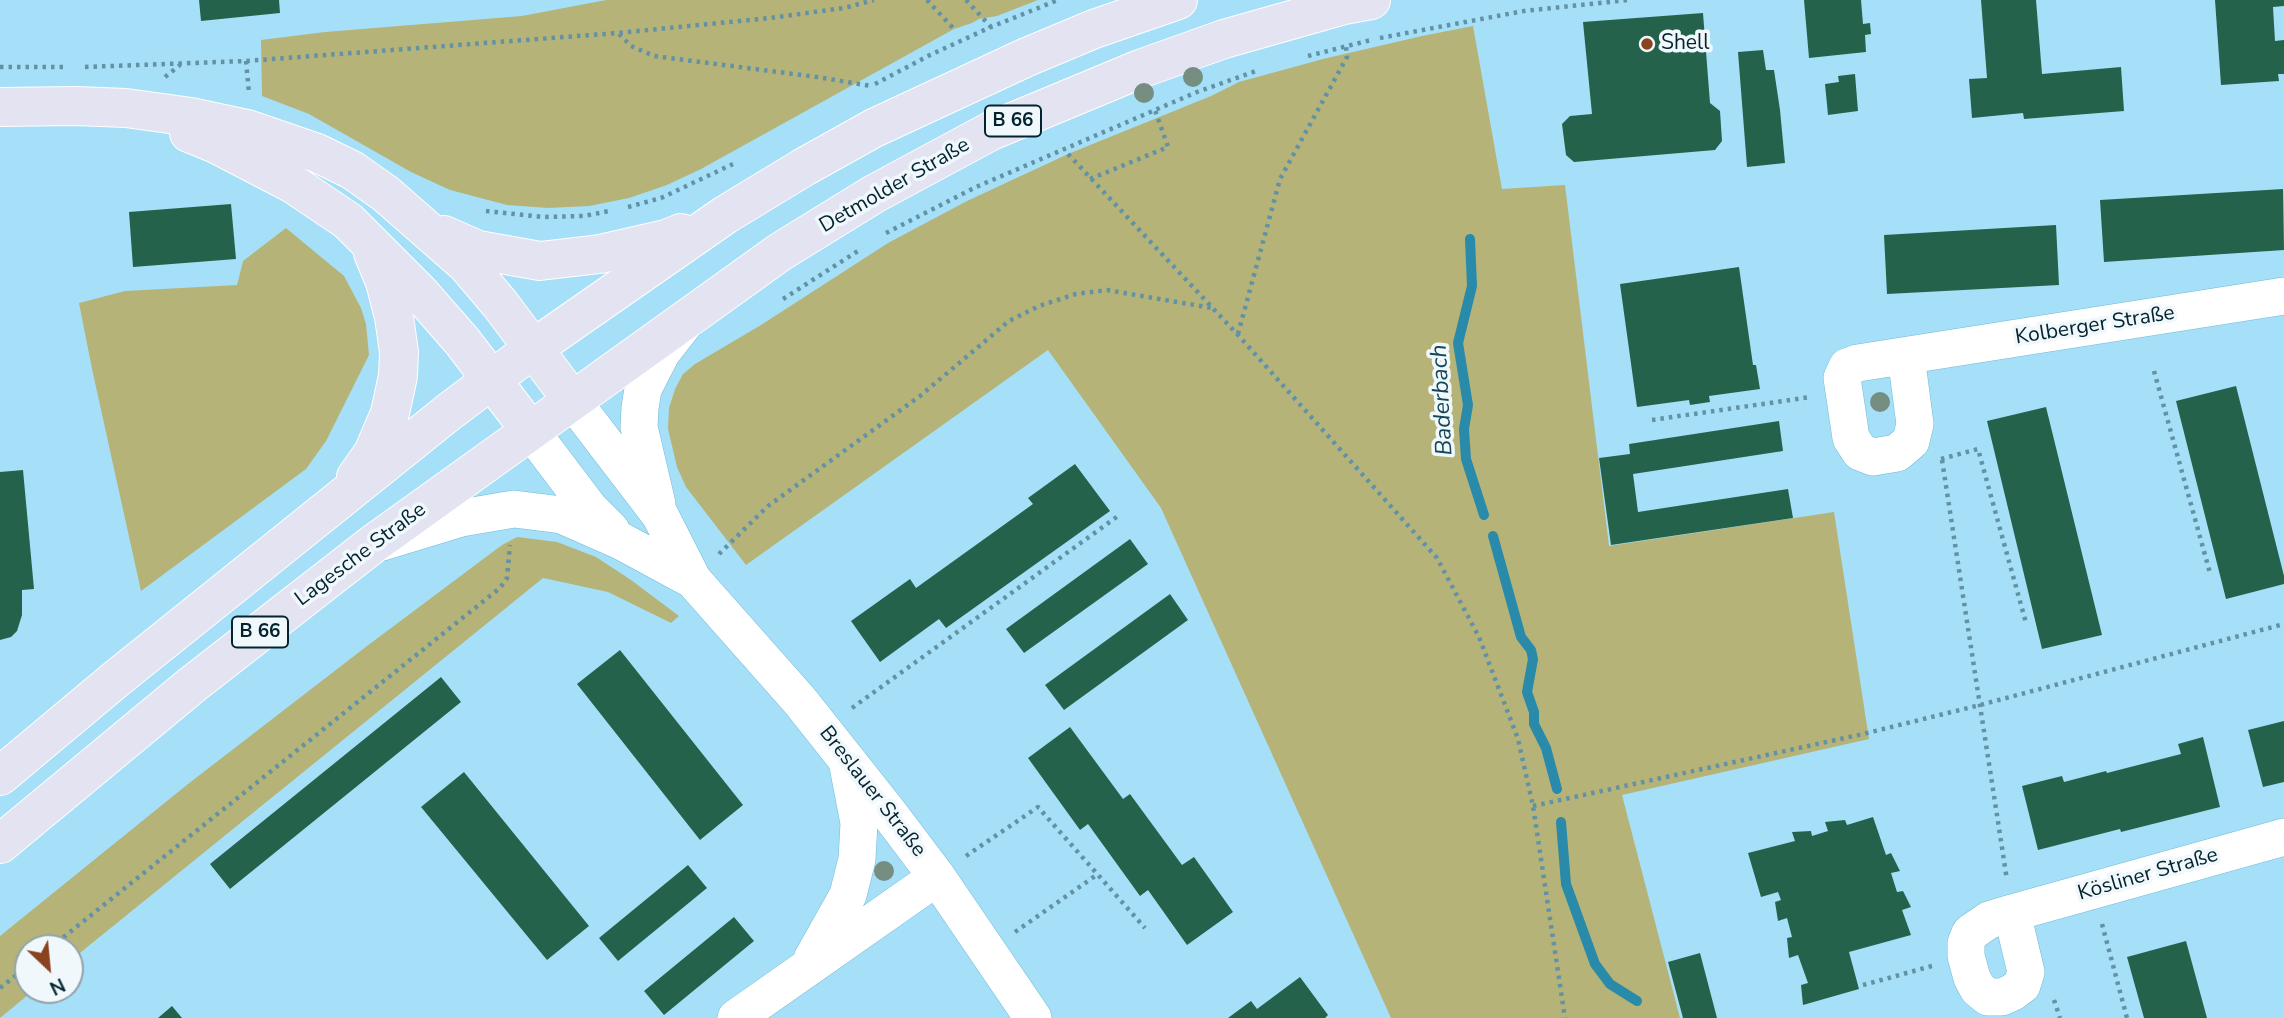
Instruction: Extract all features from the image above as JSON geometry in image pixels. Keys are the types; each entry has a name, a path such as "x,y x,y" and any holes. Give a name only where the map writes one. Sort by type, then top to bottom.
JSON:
{"main road":[{"name":"B 66","path":"0,776 116,679 492,379 725,215 874,128 1027,57 1094,29 1178,0"},
{"name":"Detmolder Straße","path":"530,430 780,252 862,201 991,131 1140,69 1224,39 1371,0"},
{"path":"0,107 126,108 191,117 259,133 317,153 352,170 442,234 478,250 540,261 600,254 666,239 725,215"},
{"path":"126,108 216,144 293,184 348,221 428,302 462,341 530,430"},
{"path":"386,194 467,265 572,400"},
{"path":"338,502 373,453 390,413 398,376 399,352 394,317 385,282 369,242"},
{"name":"Lagesche Straße","path":"0,844 193,684 373,544 530,430"}],"street":[{"name":"Kolberger Straße","path":"1844,392 1842,378 1847,367 1858,363 2284,296"},
{"name":"Breslauer Straße","path":"660,515 639,427 643,388 662,352 690,316"},
{"path":"1844,392 1851,438 1860,452 1873,457 1926,450 1915,424 1906,356"},
{"name":"Breslauer Straße","path":"572,400 660,515 693,580 846,757 937,877 1033,1018"},
{"name":"Breslauer Straße","path":"530,430 589,508 621,541"},
{"name":"Breslauer Straße","path":"373,544 461,517 514,509 562,515 621,541 693,580"},
{"path":"806,969 848,895 857,859 859,823 846,757"},
{"name":"Kösliner Straße","path":"1966,956 1966,943 1970,933 1989,920 2284,837"},
{"path":"736,1018 937,877"},
{"path":"1966,956 1972,978 1978,989 1988,997 2002,997 2022,985 2026,972 2025,959 2012,913"}],"path":[{"path":"0,67 101,67 247,61 618,33 782,17 844,8 874,0"},
{"path":"927,0 954,29"},
{"path":"966,0 991,27"},
{"path":"1306,57 1385,37 1524,11 1628,0"},
{"path":"860,93 930,55 1054,1"},
{"path":"618,33 631,46 654,56 871,86"},
{"path":"1238,335 1280,179 1348,57 1346,46"},
{"path":"247,61 247,88 250,97"},
{"path":"884,234 976,187 1156,110 1266,67"},
{"path":"1090,179 1168,146 1156,110"},
{"path":"1068,154 1238,335 1437,558 1479,638 1518,739 1533,806 1565,1018"},
{"path":"476,209 543,217 584,216 607,212 662,198 735,163"},
{"path":"775,303 862,248"},
{"path":"693,580 768,506 920,396 1009,321 1038,306 1076,294 1107,290 1213,309"},
{"path":"2154,371 2210,573"},
{"path":"1652,420 1844,392"},
{"path":"2012,913 1980,705 1926,450 1978,449 2026,623"},
{"path":"68,934 500,588 507,578 514,509"},
{"path":"823,729 1118,516"},
{"path":"1533,806 1863,734 2284,624"},
{"path":"937,877 1038,807 1145,928"},
{"path":"988,951 1098,874"},
{"path":"2093,891 2127,1018"},
{"path":"1863,985 1966,956"},
{"path":"0,988 14,977"}],"shaded area":[{"path":"606,0 1038,0 954,29 701,169 667,185 629,198 589,206 548,208 507,205 450,190 411,172 309,114 262,96 261,40 325,32 522,16"},
{"path":"1473,26 1502,189 1565,185 1609,546 1834,512 1869,739 1622,795 1680,1018 1391,1018 1161,508 1048,350 746,565 686,487 677,467 668,429 669,408 675,389 683,374 695,364 888,243 967,201 1068,154 1239,82 1323,59"},
{"path":"286,228 344,276 361,308 366,324 369,355 326,441 306,469 141,591 79,303 125,291 237,285 243,261"},
{"path":"517,537 557,542 596,557 679,616 671,623 608,592 543,578 84,950 84,934 14,934 14,1004 17,1004 0,1018 0,936 188,784 502,545"}],"building":[{"path":"199,0 279,0 280,13 201,21"},
{"path":"1804,0 1861,0 1863,24 1870,23 1871,34 1865,35 1866,52 1809,58"},
{"path":"1981,0 2036,0 2042,74 2121,67 2124,111 2024,119 2023,113 1972,118 1969,79 1987,78"},
{"path":"2215,0 2284,0 2284,6 2273,7 2275,41 2284,40 2284,74 2278,74 2279,81 2221,85"},
{"path":"1703,13 1710,103 1720,111 1722,141 1715,150 1574,162 1566,155 1562,124 1570,116 1592,114 1583,22"},
{"path":"1763,50 1766,70 1774,70 1785,163 1747,167 1738,52"},
{"path":"1855,74 1858,111 1828,115 1825,84 1839,82 1838,76"},
{"path":"2283,189 2284,250 2104,262 2100,200"},
{"path":"231,204 236,259 133,267 129,212"},
{"path":"2056,225 2059,285 1887,294 1884,235"},
{"path":"1739,267 1753,365 1756,365 1760,389 1709,396 1710,402 1690,405 1689,400 1637,407 1620,284"},
{"path":"2236,386 2284,584 2226,599 2176,401"},
{"path":"2046,407 2102,635 2042,649 1987,421"},
{"path":"1779,421 1783,451 1633,474 1638,512 1788,489 1793,518 1611,545 1599,458 1630,454 1629,444"},
{"path":"1075,464 1110,511 946,628 939,619 880,662 851,621 910,579 916,588 1033,504 1028,498"},
{"path":"23,470 34,589 22,590 22,615 17,631 11,637 0,640 0,472"},
{"path":"1130,539 1148,564 1024,653 1006,629"},
{"path":"1170,594 1188,620 1064,710 1045,685"},
{"path":"620,650 743,805 700,840 577,684"},
{"path":"441,677 461,702 230,889 210,864"},
{"path":"2284,721 2284,782 2263,787 2248,730"},
{"path":"1070,727 1123,799 1130,794 1182,865 1194,857 1233,912 1187,945 1148,890 1140,896 1088,824 1080,830 1028,758"},
{"path":"2203,737 2220,807 2038,850 2022,786 2062,776 2064,782 2181,754 2178,744"},
{"path":"464,772 589,926 547,960 421,807"},
{"path":"1873,817 1886,855 1891,853 1900,871 1891,873 1897,892 1903,891 1911,907 1902,910 1911,935 1849,952 1859,989 1803,1005 1801,985 1808,983 1798,955 1789,958 1787,938 1792,937 1787,918 1778,921 1775,902 1781,900 1778,892 1761,897 1748,853 1795,841 1792,832 1811,831 1812,836 1828,831 1825,822 1845,820 1847,825"},
{"path":"688,865 707,888 618,961 599,938"},
{"path":"734,917 754,941 664,1015 644,991"},
{"path":"2186,941 2207,1018 2144,1018 2127,957"},
{"path":"1700,953 1717,1018 1683,1018 1668,962"},
{"path":"1300,977 1328,1015 1325,1018 1228,1018 1251,1001 1257,1009"},
{"path":"172,1006 182,1018 158,1018"}],"waterway":[{"name":"Baderbach","path":"1470,239 1472,286 1458,343 1468,405 1464,429 1466,459 1484,515"},
{"name":"Baderbach","path":"1493,536 1521,637 1531,650 1533,659 1527,692 1534,712 1534,724 1546,748 1557,789"},
{"name":"Baderbach","path":"1561,822 1566,884 1595,964 1610,984 1637,1001"}],"place":[{"name":"Shell","path":"1647,44"}]}
